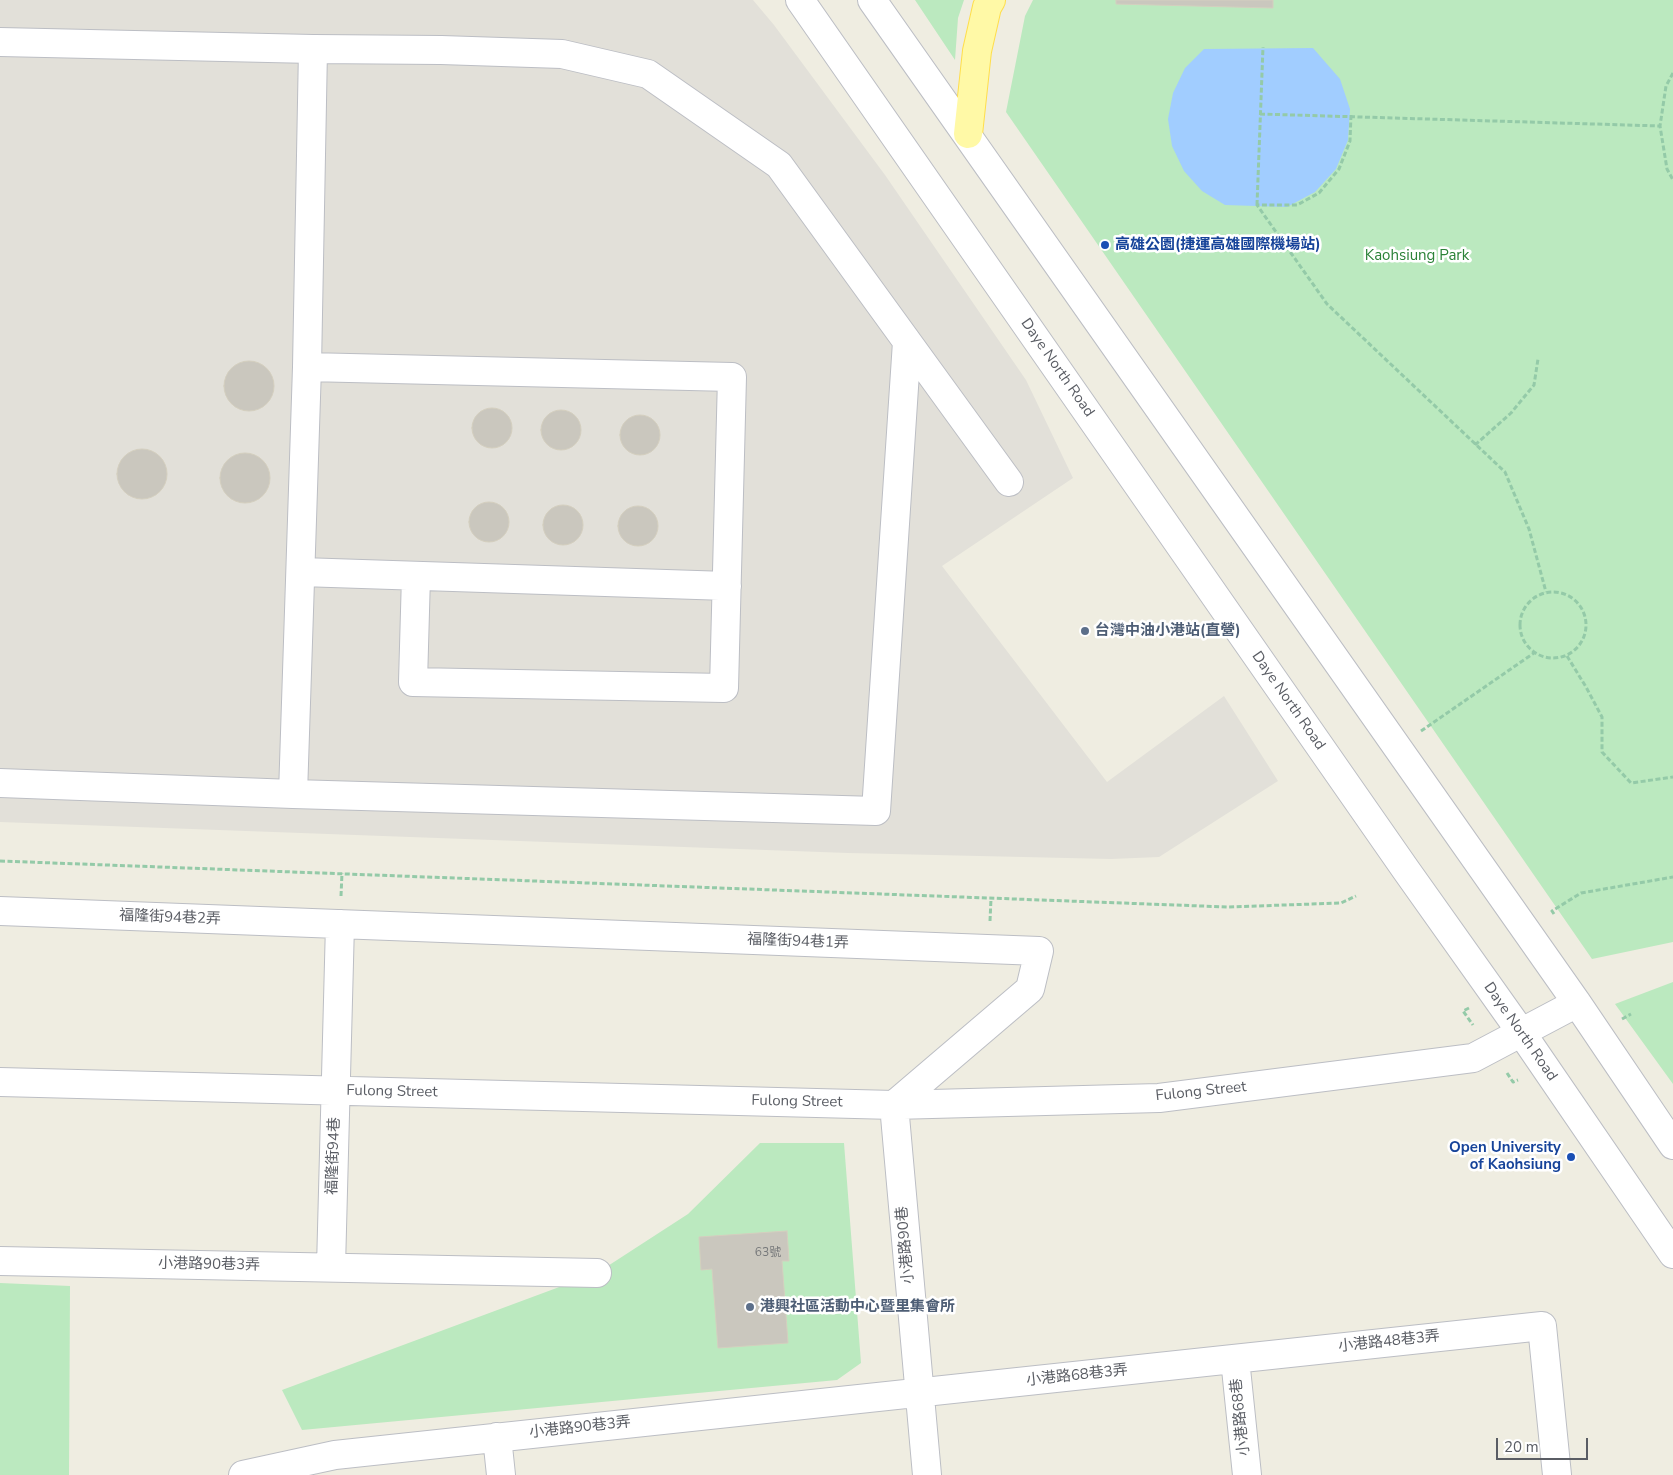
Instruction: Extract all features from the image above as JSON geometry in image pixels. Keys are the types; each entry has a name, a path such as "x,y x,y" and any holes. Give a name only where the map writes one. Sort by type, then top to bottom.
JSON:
{"main road":[{"path":"968,134 977,51 987,7 991,0"}],"street":[{"name":"Daye North Road","path":"800,0 1521,1032 1673,1254"},
{"path":"872,0 1577,1003 1673,1145"},
{"path":"0,42 562,54 648,74 779,166 1009,482"},
{"path":"293,794 307,367 314,49"},
{"path":"0,783 293,794 876,811 907,342"},
{"path":"307,367 732,377 724,688 413,682 416,576"},
{"path":"301,572 727,586"},
{"name":"福隆街94巷2弄","path":"0,911 340,924"},
{"name":"福隆街94巷","path":"331,1267 340,924"},
{"name":"福隆街94巷1弄","path":"340,924 1039,951 1030,989 894,1105"},
{"name":"Fulong Street","path":"0,1082 894,1105 1159,1098 1473,1058 1577,1003"},
{"name":"小港路90巷","path":"894,1105 927,1475"},
{"name":"小港路90巷3弄","path":"0,1260 597,1273"},
{"name":"小港路48巷3弄","path":"1235,1359 1542,1326 1557,1475"},
{"name":"小港路68巷3弄","path":"919,1393 1235,1359"},
{"name":"小港路68巷","path":"1235,1359 1247,1475"},
{"name":"小港路90巷3弄","path":"244,1475 335,1454 919,1393"},
{"path":"498,1437 501,1475"}],"path":[{"path":"1262,47 1257,205 1327,304 1504,472 1529,529 1546,592"},
{"path":"1673,73 1666,86 1660,126 1667,168 1673,180"},
{"path":"1260,114 1350,115 1660,126"},
{"path":"1257,205 1297,205 1319,193 1339,169 1350,141 1350,115"},
{"path":"1475,446 1511,413 1534,385 1538,360"},
{"path":"1546,592 1557,592 1567,595 1576,601 1586,619 1587,630 1576,650 1567,656 1556,659 1534,653 1526,645 1521,635 1519,624 1522,612 1528,603 1536,596 1546,592"},
{"path":"1414,736 1534,653"},
{"path":"1567,656 1602,717 1602,752 1632,783 1673,777"},
{"path":"0,862 1228,907 1341,903 1356,896"},
{"path":"1557,919 1552,911 1581,893 1673,877"}],"shaded area":[{"path":"0,0 753,0 774,25 885,175 1026,380 1073,478 942,566 1107,782 1224,696 1278,781 1159,857 1111,859 848,853 0,822"}],"green space":[{"path":"915,0 964,0 958,18 955,60"},
{"name":"Kaohsiung Park","path":"1033,0 1673,0 1673,942 1592,959 1006,112 1025,16"},
{"path":"1673,982 1673,1084 1615,1004"},
{"path":"760,1143 844,1143 861,1363 837,1380 302,1430 282,1390 597,1273 688,1214"},
{"path":"0,1283 70,1286 69,1475 0,1475"}],"water":[{"path":"1313,48 1340,79 1350,109 1348,140 1336,169 1315,192 1287,207 1225,205 1202,191 1184,171 1172,146 1168,119 1173,93 1185,68 1204,49"}],"building":[{"path":"1116,0 1273,0 1273,8 1116,4"},
{"path":"249,361 263,365 270,372 274,386 270,400 263,407 249,411 235,407 228,400 224,386 228,372 235,365"},
{"path":"496,408 503,411 509,417 512,428 511,436 503,445 496,448 488,448 481,445 473,436 472,424 475,417 484,409"},
{"path":"565,410 572,413 578,419 581,430 580,438 572,447 565,450 557,450 550,447 542,438 541,426 544,419 553,411"},
{"path":"644,415 651,418 657,424 660,435 659,443 651,452 644,455 636,455 629,452 621,443 620,431 623,424 632,416"},
{"path":"142,449 156,453 163,460 167,474 163,488 156,495 142,499 128,495 121,488 117,474 121,460 128,453"},
{"path":"245,453 259,457 266,464 270,478 266,492 259,499 245,503 231,499 224,492 220,478 224,464 231,457"},
{"path":"493,502 500,505 506,511 509,522 508,530 500,539 493,542 485,542 478,539 470,530 469,518 472,511 481,503"},
{"path":"567,505 574,508 580,514 583,525 582,533 574,542 567,545 559,545 552,542 544,533 543,521 546,514 555,506"},
{"path":"642,506 649,509 655,515 658,526 657,534 649,543 642,546 634,546 627,543 619,534 618,522 621,515 630,507"},
{"name":"港興社區活動中心暨里集會所","path":"787,1231 789,1261 782,1261 788,1343 718,1348 712,1269 701,1270 699,1237"}],"place":[{"name":"高雄公園(捷運高雄國際機場站)","path":"1105,245"},
{"name":"台灣中油小港站(直營)","path":"1085,631"},
{"name":"Open University of Kaohsiung","path":"1571,1157"},
{"name":"港興社區活動中心暨里集會所","path":"750,1307"}]}
